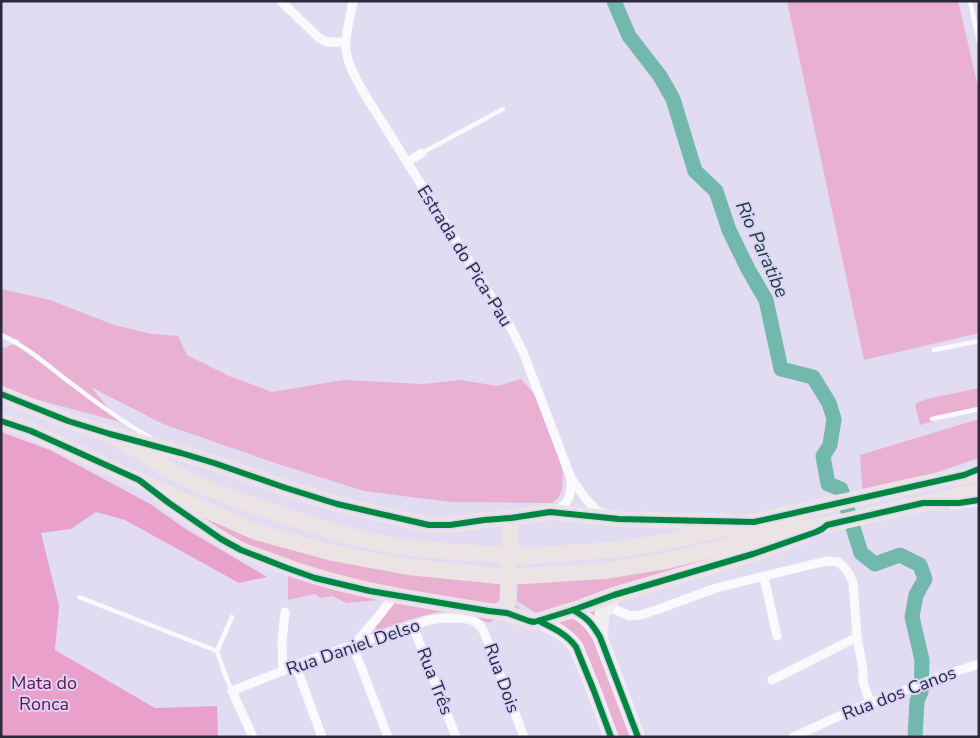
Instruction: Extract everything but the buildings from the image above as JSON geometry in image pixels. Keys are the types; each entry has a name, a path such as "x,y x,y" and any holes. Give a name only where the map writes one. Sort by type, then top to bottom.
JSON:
{"highway":[{"path":"1,394 68,421 181,453 337,504 429,525 450,525 550,512 619,519 754,522"},
{"path":"1,421 31,431 256,532 333,553 408,568 499,576 604,571 666,561 786,531 833,523 979,491"},
{"path":"110,434 160,465 196,483 228,497 324,529 370,541 404,547 503,555 529,556 629,547 674,540 974,472"},
{"path":"139,480 221,539 241,550 315,578 370,591 508,613 529,621 538,621 610,600 753,554 816,532 833,523"},
{"path":"508,613 511,518"}],"main road":[{"path":"923,503 959,503 979,500"},
{"path":"600,637 602,614 610,600"},
{"path":"573,610 586,618 600,637 638,737"},
{"path":"538,621 562,633 576,648 611,737"}],"street":[{"path":"281,1 319,38 327,42 345,42 353,1"},
{"name":"Estrada do Pica-Pau","path":"345,42 354,74 367,98 512,330 523,352 571,478 597,511 619,519"},
{"path":"407,162 422,153"},
{"path":"550,512 562,508 569,499 572,492 571,478"},
{"path":"610,600 630,616 656,610 716,588 818,563 838,562 844,567 853,583 863,682 870,702"},
{"path":"764,577 777,636"},
{"path":"388,737 353,646 395,595"},
{"path":"283,671 282,641 285,612"},
{"name":"Rua Daniel Delso","path":"232,691 296,666 429,620 443,618 477,622"},
{"name":"Rua Dois","path":"477,622 487,638 524,737"},
{"name":"Rua Três","path":"413,626 456,737"},
{"path":"772,680 857,637"},
{"name":"Rua dos Canos","path":"793,737 870,702 881,700 913,686 979,664"},
{"path":"296,666 322,737"},
{"path":"232,691 253,737"}],"lane":[{"path":"970,1 979,42"},
{"path":"422,153 503,109"},
{"path":"1,335 39,357 124,422 162,445 181,453"},
{"path":"934,350 979,341"},
{"path":"932,419 979,409"},
{"path":"80,597 217,651"},
{"path":"232,617 217,651 232,691"}],"shaded area":[{"path":"787,1 958,1 979,91 979,333 864,360"},
{"path":"1,289 50,300 114,325 152,334 178,336 187,355 229,376 272,392 343,380 423,384 461,380 497,386 521,379 535,395 559,457 563,474 562,491 552,503 450,502 364,491 278,464 163,424 91,387 120,422 1,390 1,346 5,348 21,341 1,333"},
{"path":"979,388 979,409 920,425 915,404 927,399"},
{"path":"979,419 979,458 863,497 860,455"},
{"path":"176,504 231,526 504,583 501,600 491,605 387,589 239,546"},
{"path":"776,544 539,615 517,601 518,581 604,578 640,573"},
{"path":"288,576 379,600 347,603 332,596 321,598 315,594 288,600"},
{"path":"396,599 442,605 514,604 530,617 498,617 489,623 471,615 451,611 418,617 377,631 375,627"},
{"path":"601,603 600,643 636,737 614,737 575,636 553,622"}],"green space":[{"name":"Mata do Ronca","path":"1,432 50,450 152,505 184,528 267,577 239,583 125,520 96,512 71,529 41,533 59,606 55,650 155,708 217,706 218,737 1,737"}],"waterway":[{"name":"Rio Paratibe","path":"614,1 629,36 660,76 673,99 695,171 716,191 729,230 766,300 781,369 813,377 829,403 834,419 830,445 823,456 828,484 841,489 861,553 875,564 900,555 920,565 925,579 916,595 912,617 922,660 921,692 917,701 915,737"}],"cycle path":[{"path":"1,394 68,421 214,463 337,504 429,525 450,525 550,512 619,519 754,522 964,475 979,469"},
{"path":"1,421 31,431 139,480 221,539 241,550 287,568 315,578 370,591 507,613 534,622 614,595 753,554 816,532 827,525 923,503 959,503 979,500"},
{"path":"573,610 582,615 600,637 638,737"},
{"path":"539,621 564,635 576,647 611,737"}]}
